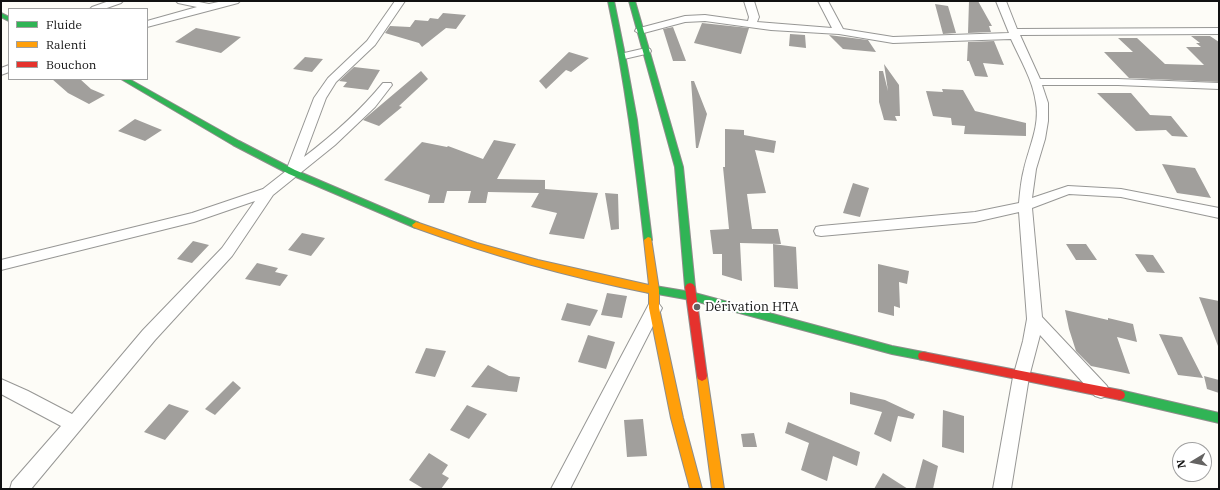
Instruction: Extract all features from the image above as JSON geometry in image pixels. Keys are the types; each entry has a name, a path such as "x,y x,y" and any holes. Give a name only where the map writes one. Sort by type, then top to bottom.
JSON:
{"main road":[{"path":"611,1 624,56 635,134 654,290 654,308 677,418 696,489"},
{"path":"632,1 679,166 691,296 718,489"},
{"path":"126,80 236,143 292,172 404,220 475,246 538,264 654,290 691,296 892,350 1021,377 1101,391 1219,418"}],"street":[{"path":"98,8 118,1"},
{"path":"181,1 209,7"},
{"path":"148,24 235,1"},
{"path":"292,172 320,98 332,80 371,43 400,1"},
{"path":"749,1 754,18 752,24"},
{"path":"823,1 839,31"},
{"path":"1001,1 1036,82 1042,103 1042,121 1039,139 1030,169 1026,204 1036,319 1021,377 1002,489"},
{"path":"640,32 696,18 724,20 771,27 839,31 893,40 936,40 1014,34 1219,31"},
{"path":"624,56 646,51"},
{"path":"1036,82 1118,82 1219,86"},
{"path":"19,489 150,335 227,252 268,192 331,142 371,105 388,85"},
{"path":"821,231 975,216 1012,210 1068,190 1122,193 1219,213"},
{"path":"1,265 194,217 268,192"},
{"path":"560,489 654,308"},
{"path":"1036,319 1101,391"},
{"path":"1,386 74,424"}],"building":[{"path":"969,1 978,1 992,26 989,26 991,32 968,33"},
{"path":"935,4 948,6 956,33 943,34"},
{"path":"443,13 466,15 456,29 446,28 422,47 419,43 385,33 390,26 410,27 415,20 428,21 430,18 438,19"},
{"path":"702,23 749,28 741,54 694,43"},
{"path":"673,27 686,61 673,61 663,29"},
{"path":"196,28 241,37 221,53 175,42"},
{"path":"790,34 805,35 806,48 789,46"},
{"path":"829,35 868,40 876,52 843,49"},
{"path":"1191,36 1210,36 1219,42 1219,82 1129,78 1104,52 1133,52 1118,38 1137,38 1165,64 1204,65 1186,47 1201,47 1196,43 1200,43"},
{"path":"994,41 1004,65 983,63 988,77 975,76 969,61 967,61 968,42"},
{"path":"569,52 589,58 571,72 566,70 546,89 539,81"},
{"path":"305,57 323,59 312,72 293,69"},
{"path":"884,64 899,85 900,116 895,116 897,121 884,120 879,102 879,71 883,71 888,91"},
{"path":"354,67 380,70 368,90 343,87 347,82 339,81"},
{"path":"421,71 428,79 399,106 402,107 379,126 363,120"},
{"path":"53,80 81,80 91,89 105,95 89,104 68,93"},
{"path":"691,81 694,81 707,114 698,148 696,148"},
{"path":"942,89 963,90 975,111 1026,123 1026,136 964,134 965,126 952,125 951,118 933,116 926,91 943,92"},
{"path":"1097,93 1131,93 1150,115 1171,116 1188,137 1172,136 1166,130 1136,131"},
{"path":"135,119 162,130 145,141 118,131"},
{"path":"725,129 744,130 744,135 776,141 774,153 755,150 766,193 747,194 752,229 778,229 781,244 740,243 742,281 722,275 722,254 713,254 710,230 729,229 723,167 725,167"},
{"path":"494,140 516,144 497,179 545,180 545,189 598,193 584,239 549,234 557,213 531,207 539,193 488,192 486,203 468,203 471,191 447,191 444,203 428,203 430,195 384,180 422,142 448,146 483,159"},
{"path":"1162,164 1195,168 1211,198 1177,193"},
{"path":"853,183 869,188 860,217 843,213"},
{"path":"605,193 618,194 619,229 611,230"},
{"path":"302,233 325,238 311,256 288,250"},
{"path":"193,241 209,245 192,263 177,259"},
{"path":"773,244 796,247 798,289 774,287"},
{"path":"1066,244 1086,244 1097,260 1076,260"},
{"path":"1135,254 1153,255 1165,273 1147,272"},
{"path":"257,263 278,268 275,272 288,275 280,286 245,279"},
{"path":"878,264 909,271 907,284 899,282 900,308 894,306 894,316 878,312"},
{"path":"607,293 627,296 622,318 601,315"},
{"path":"1199,297 1219,301 1219,346 1218,346"},
{"path":"567,303 598,310 590,326 561,320"},
{"path":"1065,310 1133,324 1137,342 1117,337 1130,374 1091,366 1076,351"},
{"path":"1159,334 1182,337 1203,378 1178,375"},
{"path":"588,335 615,342 606,369 578,362"},
{"path":"426,348 446,351 435,377 415,373"},
{"path":"488,365 509,376 520,377 517,392 471,387"},
{"path":"1204,376 1219,380 1219,393 1207,389"},
{"path":"233,381 241,388 215,415 205,409"},
{"path":"850,392 885,400 915,414 913,419 898,416 891,442 874,434 882,412 850,404"},
{"path":"169,404 189,411 165,440 144,432"},
{"path":"467,405 487,414 469,439 450,430"},
{"path":"943,410 964,416 964,453 942,447"},
{"path":"643,419 647,456 627,457 624,420"},
{"path":"788,422 860,452 857,466 833,456 827,481 801,470 809,443 785,433"},
{"path":"754,433 757,447 743,447 741,434"},
{"path":"429,453 448,465 442,474 449,478 441,489 424,489 409,480"},
{"path":"923,459 938,466 933,489 915,489"},
{"path":"883,473 908,489 874,489"}],"traffic: fast":[{"path":"611,1 633,120 648,240"},
{"path":"632,1 679,167 690,287"},
{"path":"1,15 8,18"},
{"path":"126,80 236,143 292,172 416,225"},
{"path":"649,289 691,296 892,350 923,356"},
{"path":"1120,395 1219,418"}],"traffic: slow":[{"path":"416,225 475,246 538,264 649,289"},
{"path":"648,240 654,290 654,308 677,418 696,489"},
{"path":"702,376 718,489"}],"traffic: jam":[{"path":"690,287 702,376"},
{"path":"923,356 1120,395"}],"place":[{"name":"Dérivation HTA","path":"697,307"}]}
